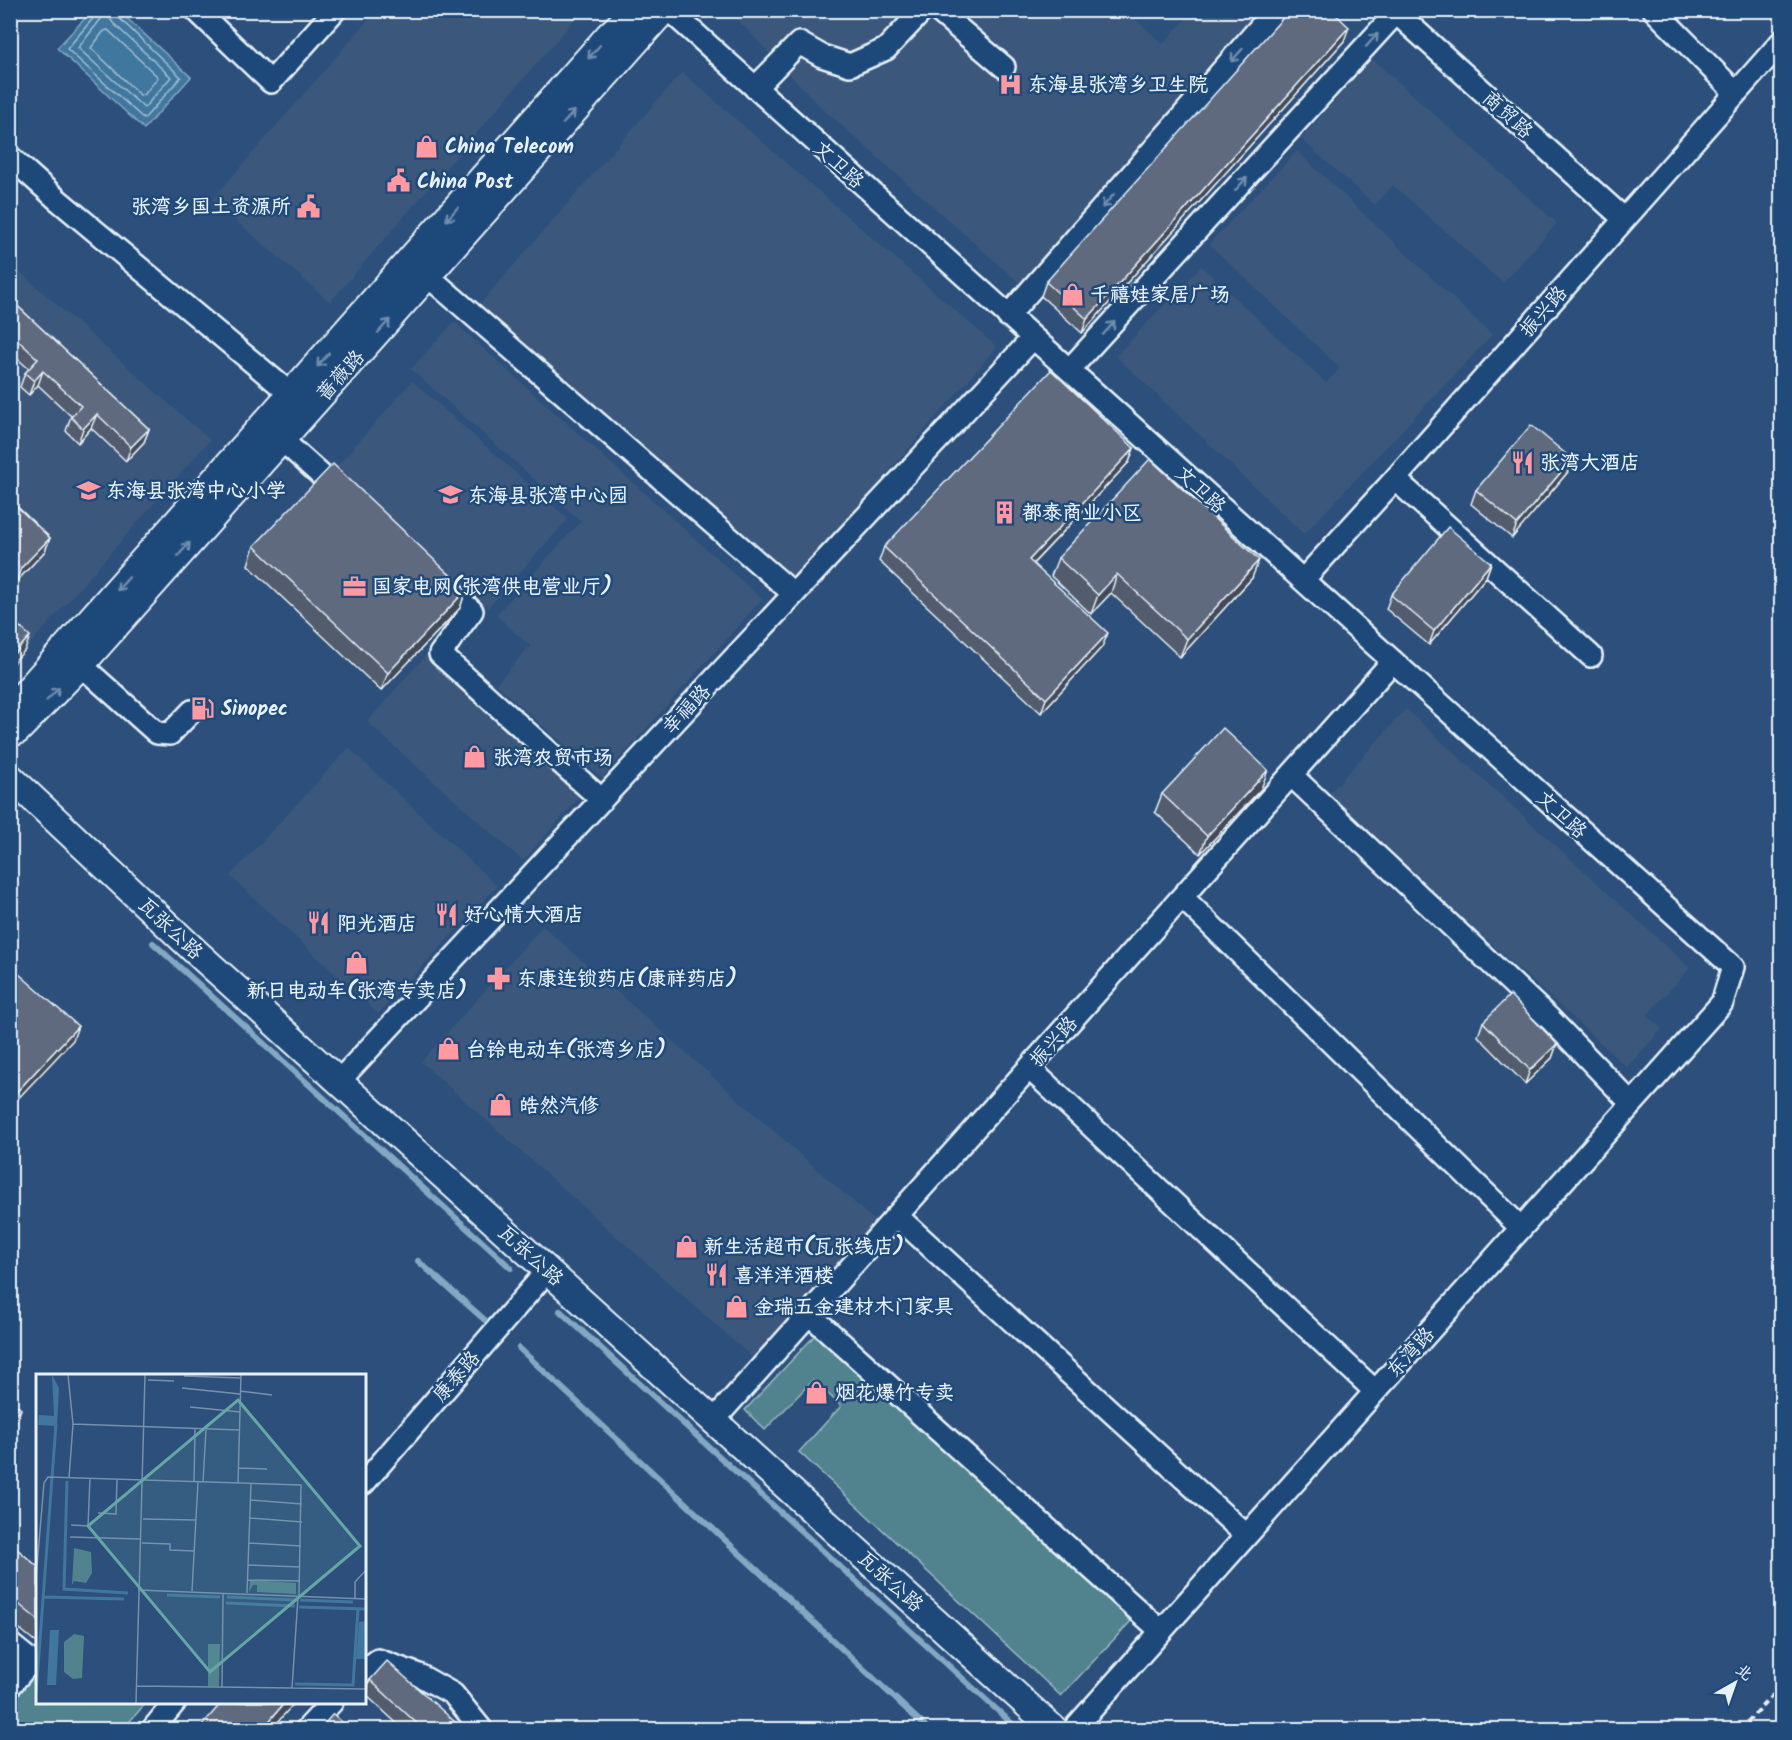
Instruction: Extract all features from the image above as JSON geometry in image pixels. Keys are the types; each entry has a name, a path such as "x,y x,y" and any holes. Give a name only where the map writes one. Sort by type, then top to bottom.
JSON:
{"main road":[{"name":"蔷薇路","path":"10,710 292,395 610,34 636,10"},
{"name":"蔷薇路","path":"10,733 17,731 81,665 664,10"},
{"name":"瓦张公路","path":"10,777 339,1081 1055,1729"}],"street":[{"path":"196,10 271,82 334,10"},
{"name":"文卫路","path":"669,10 1733,967"},
{"path":"755,88 799,43 822,56 850,65 886,50 923,10"},
{"path":"937,10 1004,67"},
{"path":"1008,316 1275,10"},
{"path":"1654,10 1736,93"},
{"path":"1069,370 1395,12"},
{"name":"商贸路","path":"1395,12 1623,218"},
{"name":"振兴路","path":"1303,580 1782,41"},
{"path":"10,157 58,200 292,395"},
{"path":"428,276 794,594"},
{"name":"幸福路","path":"339,1081 1033,338"},
{"path":"282,440 360,510"},
{"path":"1395,479 1591,657"},
{"path":"429,572 472,611 440,654 602,800"},
{"name":"振兴路","path":"714,1420 1393,661"},
{"path":"81,665 157,733 170,734 192,711"},
{"path":"1291,775 1550,1019 1632,1104"},
{"path":"1182,897 1521,1228"},
{"name":"东湾路","path":"1073,1730 1722,1003 1733,967"},
{"path":"1029,1068 1375,1391"},
{"path":"897,1216 1246,1535"},
{"name":"康泰路","path":"366,1481 548,1270"},
{"path":"809,1314 1161,1631"},
{"path":"10,1644 31,1661 10,1686"},
{"path":"366,1669 378,1660 419,1675 453,1694 482,1730"},
{"path":"152,1730 173,1704"},
{"path":"306,1730 330,1704"}],"path":[{"path":"1740,1730 1782,1685"}],"shaded area":[{"path":"737,10 1126,11 1163,44 1193,11 1268,11 1024,287 822,108 733,15"},
{"path":"376,11 582,11 330,302 212,200"},
{"path":"1372,59 1557,223 1503,283 1393,185 1375,205 1301,139"},
{"path":"682,72 997,347 795,579 480,304"},
{"path":"1297,151 1492,335 1304,534 1116,356 1201,266 1326,383 1340,368 1209,244"},
{"name":"东海县张湾中心小学","path":"11,264 210,440 25,650 11,637"},
{"path":"454,322 762,599 602,778 496,684 530,646 496,615 581,521 411,369"},
{"name":"东海县张湾中心园","path":"412,381 568,519 488,608 333,471"},
{"name":"张湾农贸市场","path":"427,654 584,792 523,861 367,722"},
{"path":"1406,709 1690,968 1647,1015 1662,1029 1627,1067 1328,795"},
{"path":"349,748 497,886 378,1014 230,876"},
{"path":"543,926 876,1222 754,1359 421,1062"}],"green space":[{"path":"819,1331 1131,1621 1061,1696 799,1452 841,1406 813,1380 765,1430 745,1410"},
{"path":"36,1668 36,1704 145,1704 123,1729 11,1730 11,1698"}],"water":[{"path":"92,11 119,11 191,77 144,129 57,48"}],"building":[{"path":"1290,10 1331,10 1349,27 1087,319 1046,282"},
{"path":"10,299 149,429 131,447 97,414 83,429 71,417 81,406 43,371 34,381 25,373 38,359 10,333"},
{"name":"都泰商业小区","path":"1051,370 1134,448 1029,560 1108,633 1046,699 884,547"},
{"path":"1531,425 1572,459 1517,524 1476,490"},
{"path":"1150,459 1259,560 1187,639 1117,574 1098,595 1058,558"},
{"name":"国家电网(张湾供电营业厅)","path":"333,464 466,590 388,673 254,546"},
{"path":"10,500 50,538 21,568 10,558"},
{"path":"1448,527 1491,563 1434,631 1391,595"},
{"path":"10,618 30,636 10,658"},
{"path":"1223,728 1268,770 1207,836 1162,794"},
{"path":"10,966 78,1026 10,1099"},
{"path":"1510,995 1557,1044 1530,1070 1483,1022"},
{"path":"10,1399 21,1409 10,1421"},
{"path":"10,1543 36,1565 36,1618 10,1597"},
{"path":"387,1661 464,1730 424,1730 370,1680"},
{"path":"220,1704 283,1704 262,1730 198,1730"},
{"path":"333,1714 351,1730 319,1730"}],"waterway":[{"path":"153,943 511,1268"},
{"path":"418,1261 486,1321"},
{"path":"560,1311 1019,1730"},
{"path":"519,1348 929,1730"}],"place":[{"name":"东海县张湾乡卫生院","path":"1010,84"},
{"name":"China Telecom","path":"427,146"},
{"name":"China Post","path":"399,181"},
{"name":"张湾乡国土资源所","path":"309,206"},
{"name":"千禧娃家居广场","path":"1072,294"},
{"name":"张湾大酒店","path":"1522,462"},
{"name":"东海县张湾中心小学","path":"88,490"},
{"name":"东海县张湾中心园","path":"450,495"},
{"name":"都泰商业小区","path":"1004,512"},
{"name":"国家电网(张湾供电营业厅)","path":"354,586"},
{"name":"Sinopec","path":"203,708"},
{"name":"张湾农贸市场","path":"475,757"},
{"name":"好心情大酒店","path":"446,914"},
{"name":"阳光酒店","path":"319,923"},
{"name":"新日电动车(张湾专卖店)","path":"357,963"},
{"name":"东康连锁药店(康祥药店)","path":"499,978"},
{"name":"台铃电动车(张湾乡店)","path":"448,1049"},
{"name":"皓然汽修","path":"501,1105"},
{"name":"新生活超市(瓦张线店)","path":"686,1246"},
{"name":"喜洋洋酒楼","path":"716,1275"},
{"name":"金瑞五金建材木门家具","path":"736,1306"},
{"name":"烟花爆竹专卖","path":"817,1392"}]}
